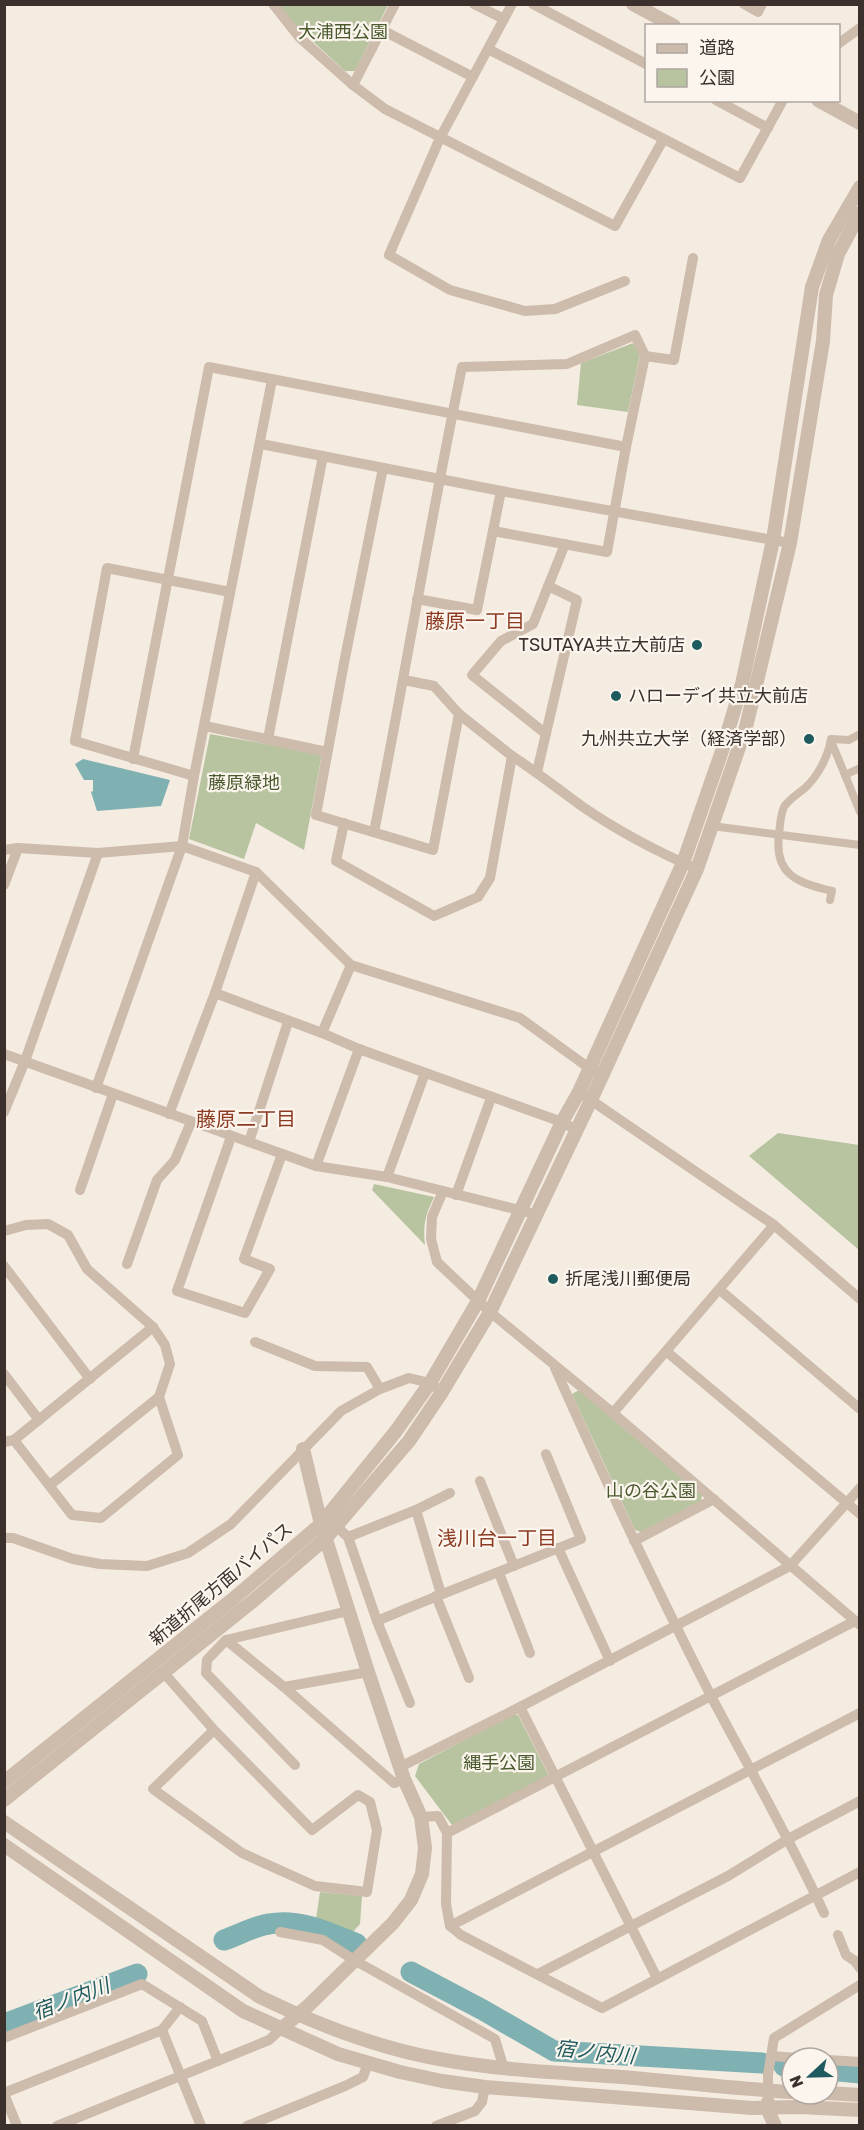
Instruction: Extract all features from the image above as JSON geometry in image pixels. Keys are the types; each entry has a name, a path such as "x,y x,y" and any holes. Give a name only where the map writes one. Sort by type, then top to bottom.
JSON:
{"street":[{"path":"273,4 299,37 353,86 386,109 615,226 663,140"},
{"path":"353,86 395,4"},
{"path":"474,4 504,19"},
{"path":"512,4 440,138 389,255 450,290 525,311 555,309 625,281"},
{"path":"533,4 645,63"},
{"path":"633,4 670,24"},
{"path":"744,4 758,12 762,4"},
{"path":"840,43 860,28"},
{"path":"382,30 473,77"},
{"path":"488,48 740,178 782,102"},
{"path":"720,102 768,128"},
{"path":"822,102 860,123"},
{"path":"529,1212 575,1130 595,1071 683,863 742,684 773,540 812,287 830,240 860,188"},
{"path":"595,1071 697,869 746,727 790,543 823,341 826,295 838,254 860,213"},
{"path":"645,356 674,360 693,258"},
{"path":"374,832 462,367 567,364 635,335 645,356 607,552 493,531"},
{"path":"133,759 209,367 626,447"},
{"path":"96,1088 182,846 272,380"},
{"path":"261,444 790,543"},
{"path":"268,739 323,456"},
{"path":"383,468 316,815 434,850 459,714"},
{"path":"417,599 477,610 501,490"},
{"path":"546,734 472,675 501,641 533,624 565,544"},
{"path":"194,776 75,741 107,568 230,592"},
{"path":"537,772 577,600 548,586"},
{"path":"404,680 434,686 459,714 584,808 697,869"},
{"path":"205,726 327,752"},
{"path":"831,739 849,740 860,734"},
{"path":"831,739 860,812"},
{"path":"830,900 832,891 805,885 786,872 778,857 780,819 785,807 818,772 829,752 831,739"},
{"path":"344,823 336,861 434,916 478,897 490,878 512,756"},
{"path":"845,775 860,768"},
{"path":"712,826 860,845"},
{"path":"4,849 98,853 182,846 256,872 351,965 520,1018 595,1071"},
{"path":"4,885 18,848"},
{"path":"4,1112 25,1061 98,853"},
{"path":"169,1114 215,993 256,872"},
{"path":"322,1033 351,965"},
{"path":"215,993 358,1049 562,1122 575,1130"},
{"path":"249,1142 288,1022"},
{"path":"316,1166 358,1049"},
{"path":"4,1054 316,1166 387,1177 529,1212"},
{"path":"387,1177 425,1073"},
{"path":"80,1190 113,1094"},
{"path":"4,1800 252,1602 326,1539 369,1490 409,1441 442,1392 490,1311 562,1122 585,1096"},
{"path":"585,1096 774,1225 860,1299"},
{"path":"456,1194 491,1098"},
{"path":"127,1264 157,1180 175,1160 191,1122"},
{"path":"231,1137 177,1291 245,1313 270,1269 244,1259 282,1154"},
{"path":"442,1191 432,1216 431,1239 437,1262 478,1301 613,1413 857,1623 447,1833"},
{"name":"新道折尾方面バイパス","path":"4,1782 233,1599 321,1524 396,1431 430,1383 529,1212"},
{"path":"4,1231 27,1225 48,1224 68,1235 87,1269 153,1327 165,1345 170,1364 159,1397 50,1485"},
{"path":"613,1413 668,1352 774,1225"},
{"path":"4,1266 90,1378"},
{"path":"720,1290 860,1409"},
{"path":"153,1327 39,1420 9,1441 50,1485 72,1515 100,1518 178,1455 159,1397"},
{"path":"255,1342 315,1366 367,1367 380,1389"},
{"path":"668,1352 860,1514"},
{"path":"554,1365 634,1541 676,1626 825,1913"},
{"path":"4,1374 39,1420"},
{"path":"4,1538 13,1538 73,1559 100,1564 147,1566 188,1553 231,1524 341,1411 380,1389 409,1378 430,1383 442,1392"},
{"path":"57,2126 269,2040 308,2006 393,1923 411,1900 422,1874 425,1848 421,1817 402,1773 348,1611 321,1524 303,1449"},
{"path":"377,1621 581,1539 546,1454"},
{"path":"480,1481 514,1566"},
{"path":"226,1640 284,1687 394,1783 402,1773 520,1707 790,1566 860,1488"},
{"path":"348,1537 416,1510 450,1493"},
{"path":"634,1541 714,1499"},
{"path":"416,1510 438,1595 469,1678"},
{"path":"336,1526 348,1537 377,1621 410,1703"},
{"path":"558,1548 609,1661"},
{"path":"499,1573 531,1653"},
{"path":"295,1766 206,1672 207,1660 226,1640 348,1611"},
{"path":"164,1672 214,1730 312,1830 358,1795 370,1802 377,1830 367,1892 315,1886 242,1853 153,1789 214,1730"},
{"path":"284,1687 368,1672"},
{"path":"520,1707 657,1978"},
{"path":"450,1926 860,1713"},
{"path":"538,1974 728,1876 788,1839 860,1801"},
{"path":"421,1817 438,1816 447,1833 446,1904 450,1926 461,1935 602,2008 860,1872"},
{"path":"4,1822 260,1997 297,2015 404,2052 438,2059 504,2068 780,2091"},
{"path":"4,1845 243,2011 338,2054 442,2081 485,2087 767,2108 860,2110"},
{"path":"280,1932 323,1940 354,1960 495,2039 504,2068"},
{"path":"838,1935 846,1955 860,1968"},
{"path":"4,2038 142,1984 202,2021 218,2061"},
{"path":"774,2126 767,2108 768,2075 774,2038 860,1985"},
{"path":"17,2126 4,2094 162,2030 180,2007"},
{"path":"162,2030 201,2126"},
{"path":"772,2056 780,2057"},
{"path":"840,2061 860,2062"},
{"path":"247,2126 363,2077 368,2063"},
{"path":"436,2126 475,2111 482,2102 485,2087"},
{"path":"840,2094 860,2095"}],"green space":[{"name":"大浦西公園","path":"279,5 388,5 355,71 345,71 297,27"},
{"path":"633,343 640,355 628,412 577,405 581,363"},
{"name":"藤原緑地","path":"210,734 322,754 304,850 256,823 244,859 189,839"},
{"path":"778,1133 859,1145 859,1250 749,1156"},
{"path":"374,1184 434,1197 425,1220 425,1245 372,1190"},
{"name":"山の谷公園","path":"579,1390 702,1495 701,1501 641,1532 635,1530 572,1394"},
{"name":"縄手公園","path":"512,1715 518,1715 548,1777 452,1825 415,1776 419,1764"},
{"path":"320,1892 362,1896 360,1924 351,1934 316,1919"}],"water":[{"path":"83,759 170,780 161,806 97,811 91,792 93,791 93,780 84,780 75,764"}],"waterway":[{"name":"宿ノ内川","path":"224,1940 269,1924 292,1923 336,1935 357,1944"},
{"name":"宿ノ内川","path":"411,1972 554,2051 762,2063"},
{"name":"宿ノ内川","path":"4,2024 137,1974"},
{"name":"宿ノ内川","path":"840,2071 860,2073"}],"place":[{"name":"TSUTAYA共立大前店","path":"697,645"},
{"name":"ハローデイ共立大前店","path":"616,696"},
{"name":"九州共立大学（経済学部）","path":"809,739"},
{"name":"折尾浅川郵便局","path":"553,1279"}],"district":[{"name":"藤原一丁目","path":"475,621"},
{"name":"藤原二丁目","path":"246,1119"},
{"name":"浅川台一丁目","path":"497,1538"}]}
